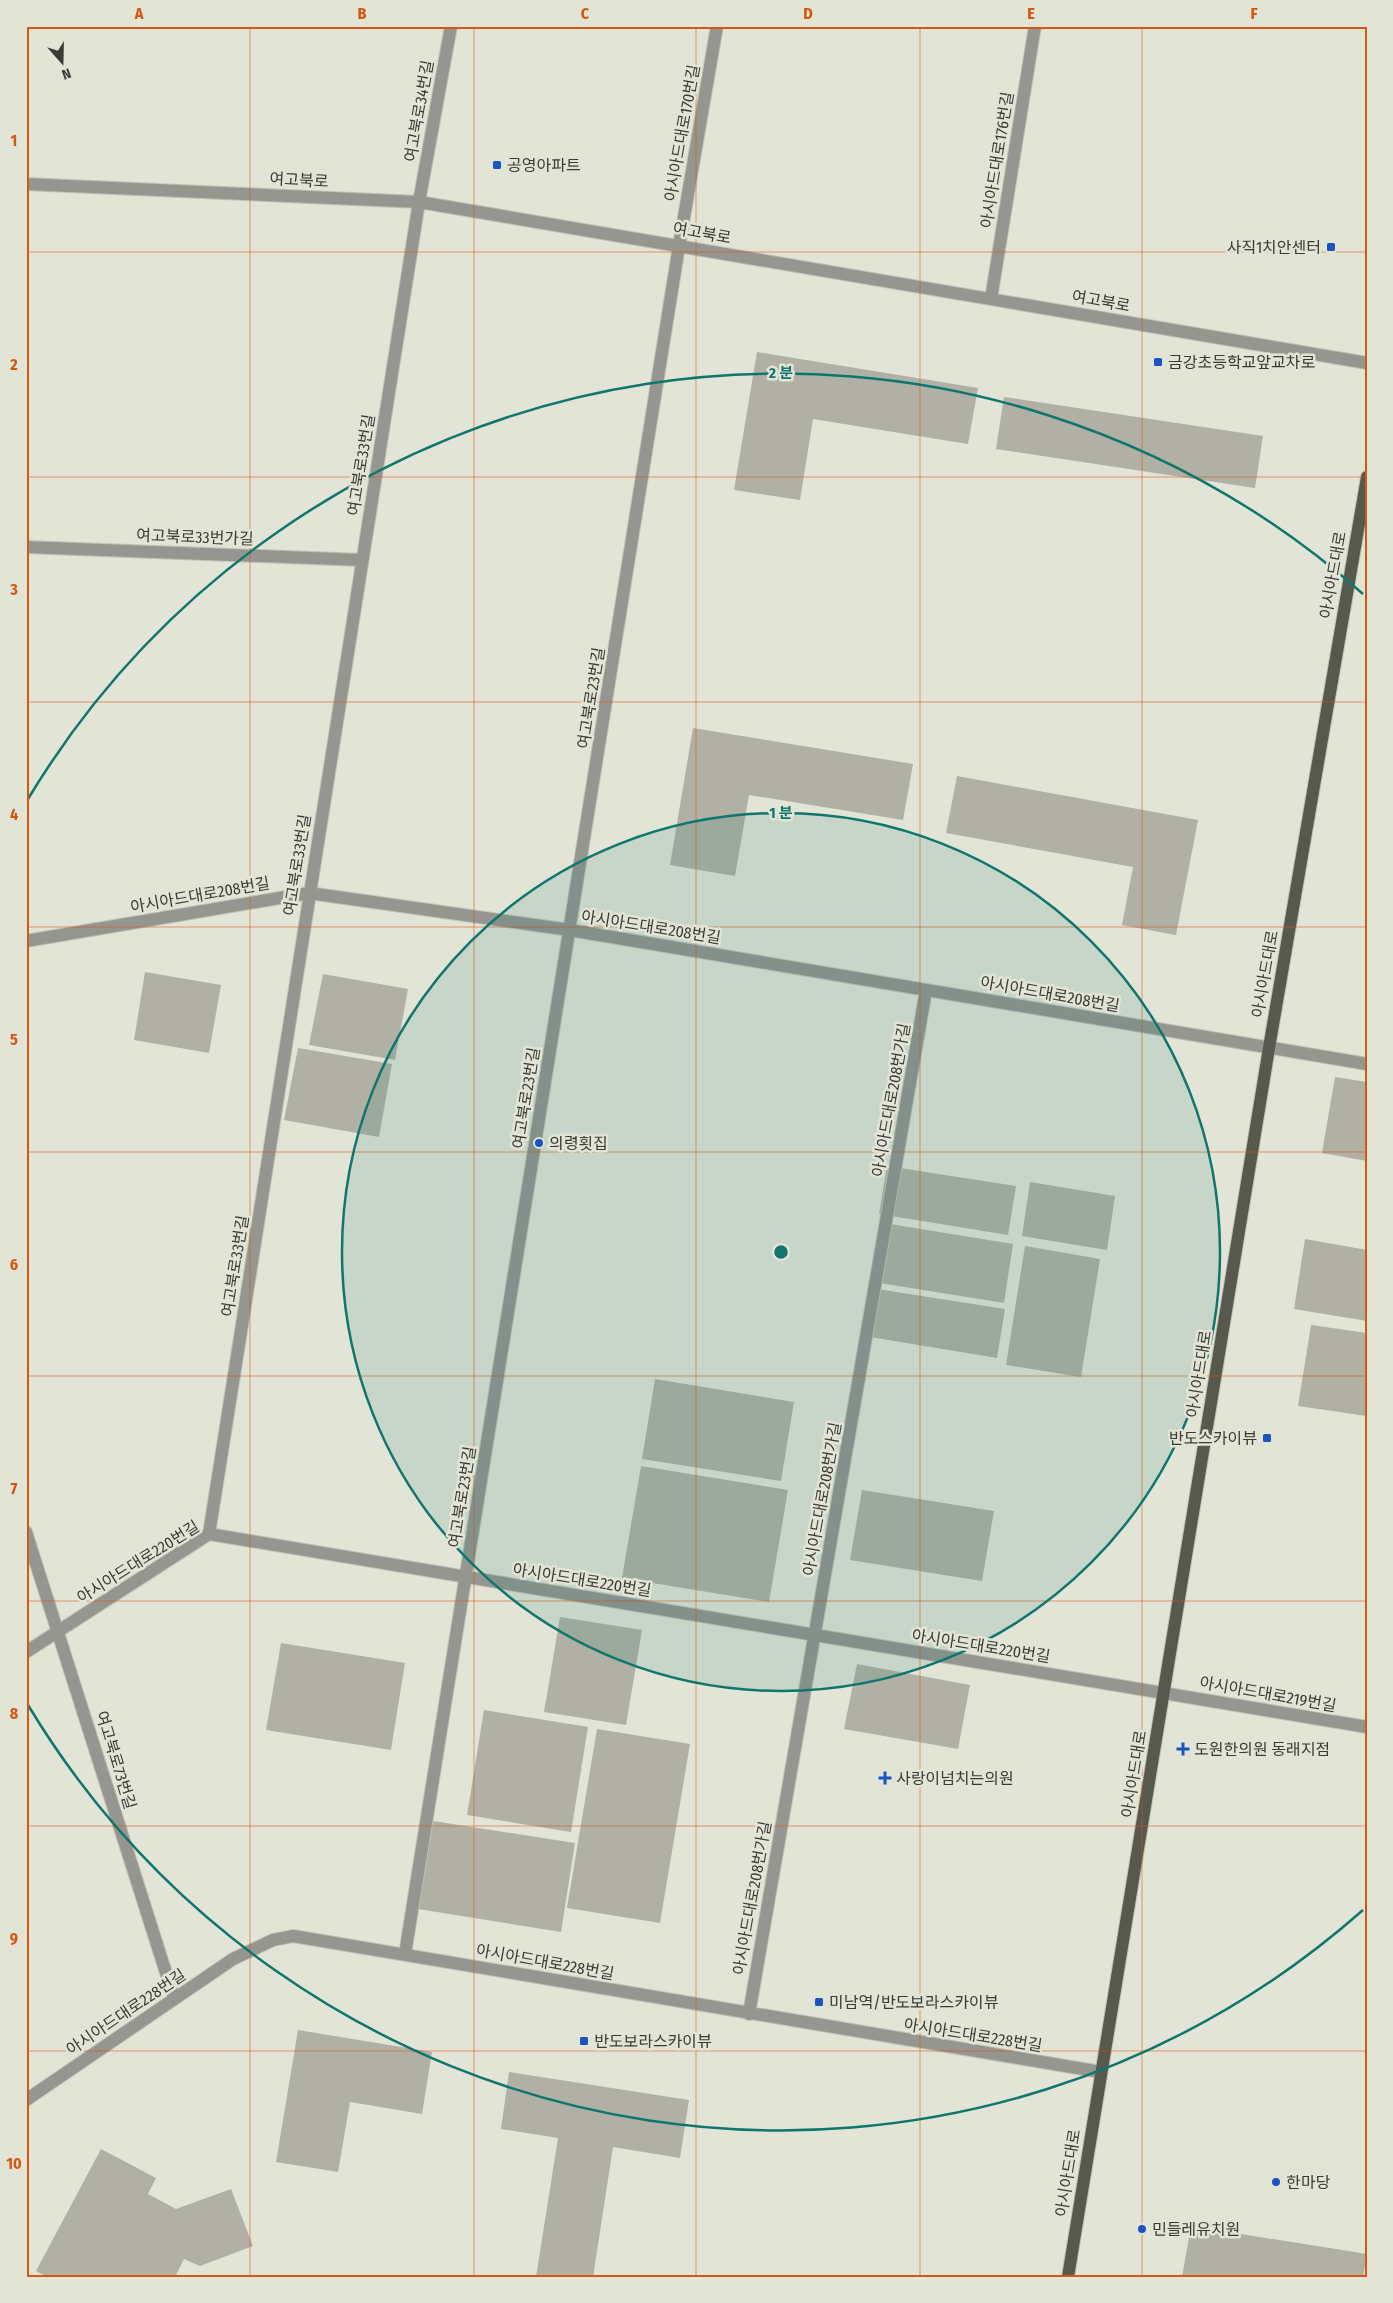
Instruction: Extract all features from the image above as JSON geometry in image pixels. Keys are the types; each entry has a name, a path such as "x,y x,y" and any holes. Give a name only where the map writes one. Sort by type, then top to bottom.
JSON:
{"main road":[{"name":"아시아드대로","path":"1068,2277 1269,1048 1367,477"}],"street":[{"name":"여고북로34번길","path":"420,202 451,26"},
{"name":"아시아드대로170번길","path":"679,246 717,26"},
{"name":"아시아드대로176번길","path":"991,299 1035,26"},
{"name":"여고북로","path":"26,184 420,202 1367,363"},
{"name":"여고북로33번길","path":"209,1534 420,202"},
{"name":"여고북로23번길","path":"405,1954 679,246"},
{"name":"여고북로33번가길","path":"26,546 362,560"},
{"name":"아시아드대로208번길","path":"26,941 309,894 570,930 1367,1064"},
{"name":"아시아드대로208번가길","path":"748,2014 926,990"},
{"name":"여고북로73번길","path":"26,1532 174,1998"},
{"name":"아시아드대로220번길","path":"26,1652 209,1534 1164,1693"},
{"name":"아시아드대로219번길","path":"1164,1693 1367,1727"},
{"name":"아시아드대로228번길","path":"26,2100 233,1959 273,1940 293,1936 1101,2072"}],"building":[{"path":"757,352 978,388 968,444 813,419 800,500 734,490"},
{"path":"1004,397 1263,436 1255,488 996,449"},
{"path":"693,728 913,764 903,820 749,795 735,876 670,865"},
{"path":"957,776 1198,820 1176,935 1122,925 1133,867 946,833"},
{"path":"145,972 221,985 209,1053 134,1040"},
{"path":"323,974 408,989 395,1060 309,1045"},
{"path":"298,1048 392,1064 379,1137 284,1120"},
{"path":"1335,1077 1367,1082 1367,1161 1322,1153"},
{"path":"887,1166 1016,1186 1008,1235 879,1214"},
{"path":"1030,1182 1115,1196 1107,1250 1022,1236"},
{"path":"890,1224 1013,1244 1004,1303 880,1283"},
{"path":"1305,1239 1367,1250 1367,1321 1294,1309"},
{"path":"1025,1246 1100,1259 1081,1377 1006,1365"},
{"path":"877,1289 1005,1309 997,1358 870,1337"},
{"path":"1311,1325 1367,1333 1367,1416 1298,1406"},
{"path":"655,1379 794,1402 781,1481 642,1459"},
{"path":"641,1466 788,1490 769,1602 622,1578"},
{"path":"862,1490 994,1511 982,1581 850,1560"},
{"path":"560,1617 642,1630 626,1725 544,1712"},
{"path":"281,1643 405,1663 391,1750 266,1730"},
{"path":"857,1664 970,1685 958,1749 844,1729"},
{"path":"484,1710 588,1727 571,1832 467,1815"},
{"path":"597,1729 690,1744 660,1923 567,1908"},
{"path":"427,1820 575,1843 561,1932 412,1908"},
{"path":"298,2030 432,2052 422,2114 350,2102 338,2172 276,2162"},
{"path":"509,2072 689,2100 680,2158 613,2147 593,2277 536,2277 558,2138 501,2129"},
{"path":"101,2149 156,2178 148,2194 176,2209 231,2189 253,2246 200,2266 184,2259 176,2275 181,2277 48,2277 36,2271"},
{"path":"1191,2226 1367,2254 1363,2277 1182,2277"}],"place":[{"name":"공영아파트","path":"497,165"},
{"name":"사직1치안센터","path":"1331,247"},
{"name":"금강초등학교앞교차로","path":"1158,362"},
{"name":"의령횟집","path":"539,1143"},
{"name":"반도스카이뷰","path":"1267,1438"},
{"name":"도원한의원 동래지점","path":"1183,1749"},
{"name":"사랑이넘치는의원","path":"885,1778"},
{"name":"미남역/반도보라스카이뷰","path":"819,2002"},
{"name":"반도보라스카이뷰","path":"584,2041"},
{"name":"한마당","path":"1276,2182"},
{"name":"민들레유치원","path":"1142,2229"}]}
